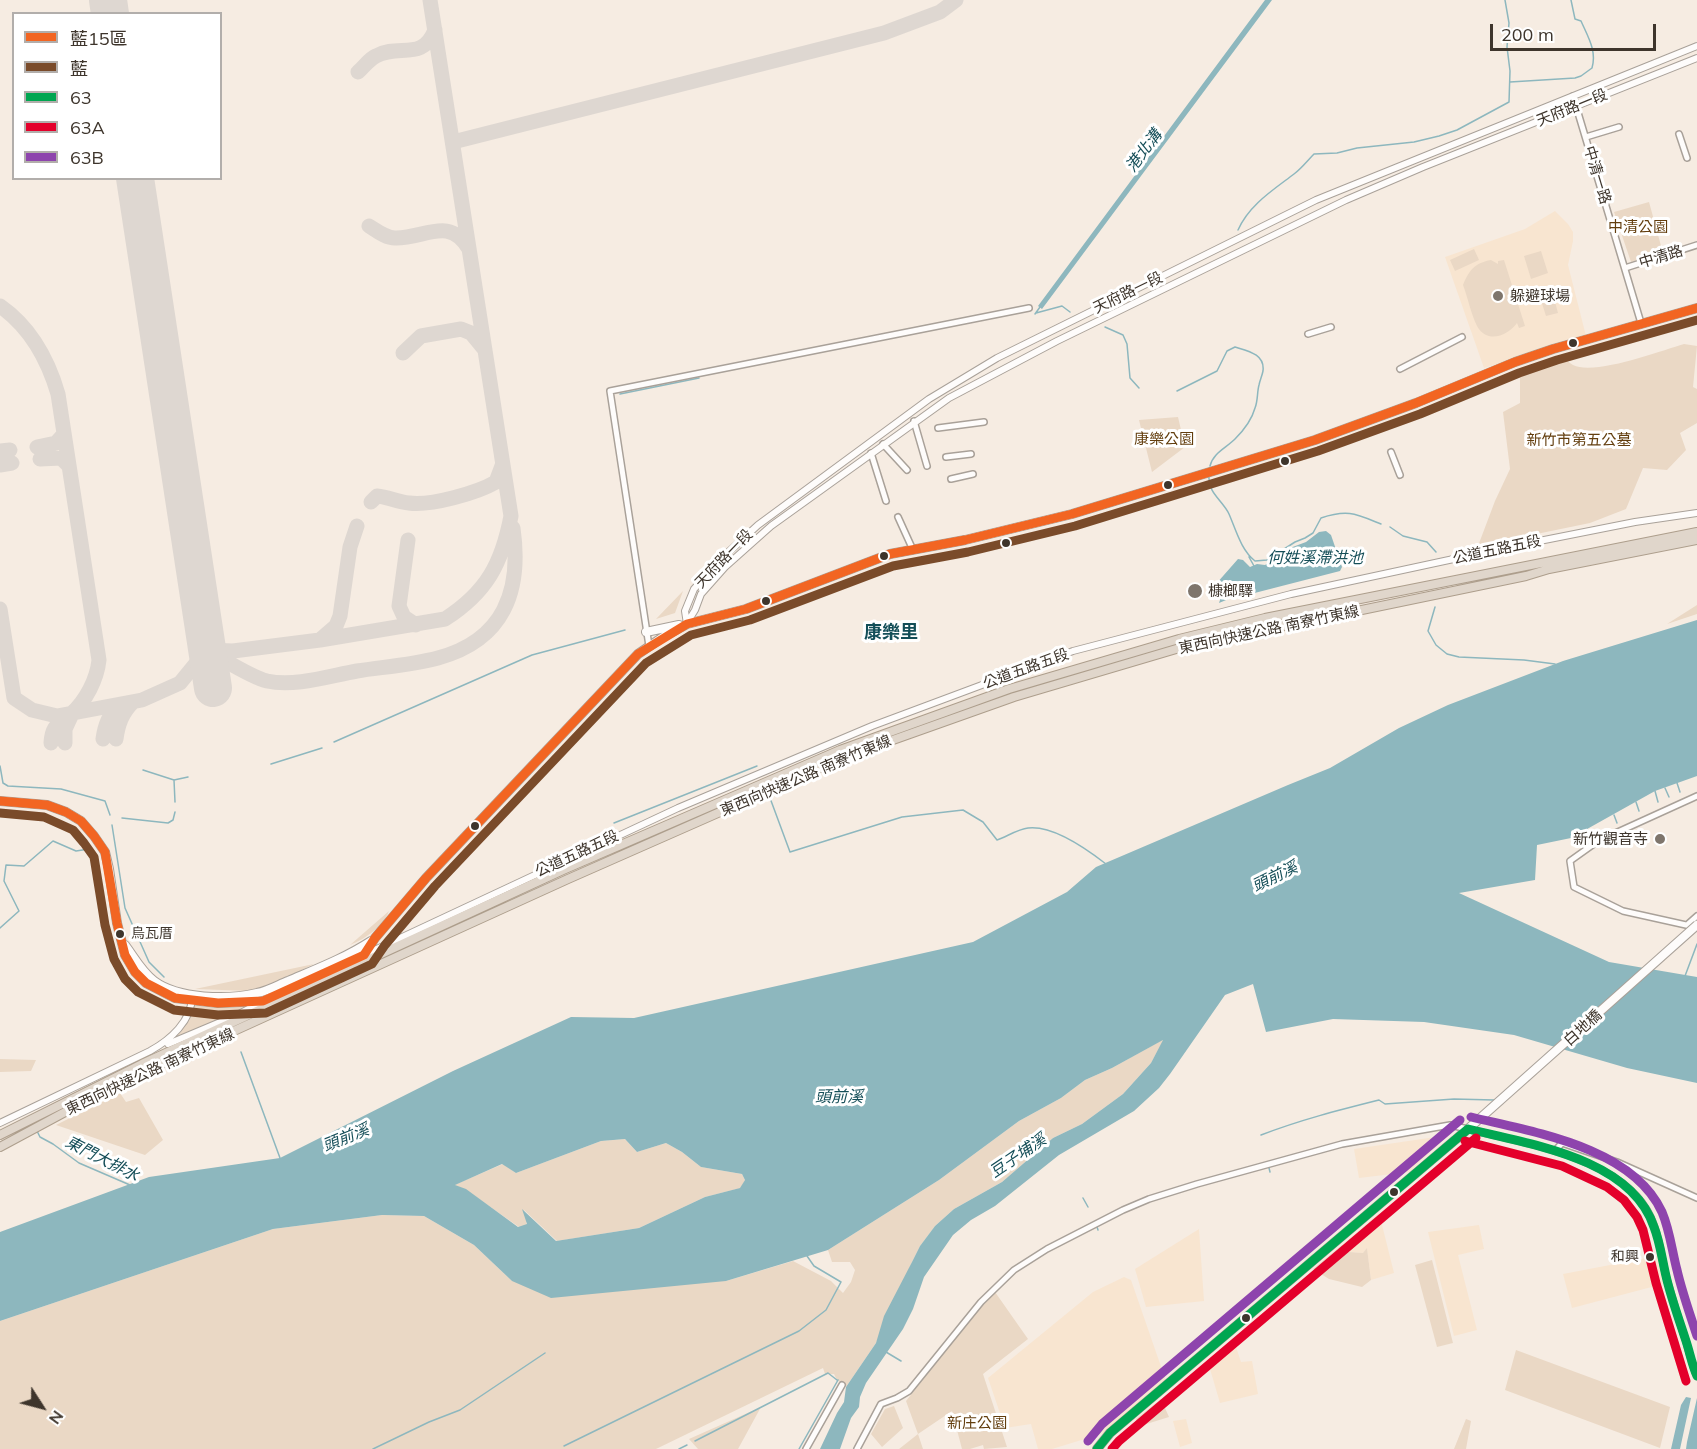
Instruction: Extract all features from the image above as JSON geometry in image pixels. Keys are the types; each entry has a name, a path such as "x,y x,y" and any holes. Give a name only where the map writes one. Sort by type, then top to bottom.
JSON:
{"highway":[{"name":"東西向快速公路 南寮竹東線","path":"1548,565 1697,531"},
{"name":"東西向快速公路 南寮竹東線","path":"0,1135 616,847 840,750 988,697 1179,639 1265,618 1548,565 1697,540"},
{"name":"東西向快速公路 南寮竹東線","path":"0,1147 144,1068"}],"main road":[{"path":"646,632 746,609 890,554 1023,527 1072,514 1315,440 1416,403 1515,362 1697,308"},
{"path":"192,998 218,1003 263,1001 364,955 375,938 426,878 638,654 687,624"},
{"path":"0,801 47,805 81,821 105,852 124,955 135,972 146,983 175,998 259,993 354,952 375,938"},
{"name":"白地橋","path":"1097,1449 1110,1433 1468,1129 1631,986 1694,926"}],"street":[{"name":"天府路一段","path":"687,624 686,611 694,589 723,557 753,530 929,399 987,364 1316,200 1697,46"},
{"name":"天府路一段","path":"687,624 701,594 750,544 771,526 914,421 949,398 1057,341 1347,200 1423,167 1697,58"},
{"name":"中清一路","path":"1573,96 1641,323"},
{"path":"1586,137 1619,127"},
{"path":"1679,134 1687,158"},
{"name":"中清路","path":"1625,268 1697,245"},
{"path":"650,646 610,391 1029,308"},
{"path":"1308,334 1331,327"},
{"path":"1400,369 1462,337"},
{"path":"914,421 927,466"},
{"path":"938,428 984,422"},
{"path":"883,444 907,470"},
{"path":"1391,452 1400,475"},
{"path":"871,453 886,501"},
{"path":"946,457 971,454"},
{"path":"951,479 973,474"},
{"name":"公道五路五段","path":"364,955 678,808 872,726 1073,651 1320,588 1613,526 1697,513"},
{"path":"898,517 913,550"},
{"path":"1697,796 1598,841 1570,861 1574,887 1623,911 1694,926 1697,916"},
{"path":"375,938 392,940"},
{"path":"150,1052 170,1040 187,1015 192,998"},
{"path":"0,1123 263,1001"},
{"path":"856,1449 881,1404 909,1391 995,1287 1014,1270 1075,1234 1149,1199 1342,1144 1450,1125 1555,1151 1582,1161 1616,1180 1635,1197 1648,1211 1696,1374"},
{"path":"1555,1151 1562,1143 1617,1162 1697,1198"},
{"path":"806,1449 842,1385"}],"shaded area":[{"path":"1555,211 1573,232 1568,265 1586,336 1484,368 1445,257 1525,229"},
{"path":"1449,1135 1409,1172 1359,1178 1354,1149"},
{"path":"1379,1213 1394,1273 1371,1280 1367,1249 1363,1253 1349,1252 1342,1245"},
{"path":"1479,1225 1484,1249 1458,1255 1477,1330 1454,1336 1428,1232"},
{"path":"1199,1229 1204,1301 1146,1307 1135,1269"},
{"path":"1657,1256 1663,1284 1572,1308 1563,1274"},
{"path":"1124,1277 1131,1280 1166,1381 1111,1431 1052,1449 1038,1449 1031,1424 1005,1428 988,1378 1093,1292"},
{"path":"1233,1338 1241,1362 1252,1361 1258,1394 1220,1403 1210,1369 1214,1362 1213,1356"},
{"path":"1186,1419 1192,1443 1180,1447 1173,1421"}],"green space":[{"name":"中清公園","path":"1649,202 1663,253 1631,262 1614,212"},
{"path":"1474,249 1479,260 1455,271 1450,260"},
{"path":"1541,251 1548,273 1531,279 1524,256"},
{"path":"1491,260 1498,264 1498,261 1504,260 1525,326 1519,328 1517,323 1503,334 1492,337 1482,332 1477,326 1463,285 1473,268"},
{"path":"1551,287 1558,313 1546,316 1538,291"},
{"name":"新竹市第五公墓","path":"1684,344 1697,346 1693,387 1697,389 1697,423 1680,433 1686,450 1667,470 1643,468 1626,509 1590,523 1478,546 1510,469 1503,412 1520,403 1520,368 1563,355 1573,365 1583,368 1611,365"},
{"name":"康樂公園","path":"1178,417 1185,447 1152,472 1139,420"},
{"path":"683,591 675,613 656,619"},
{"path":"1697,605 1697,614 1667,624"},
{"path":"389,911 373,932 350,945"},
{"path":"314,964 273,984 249,991 195,989"},
{"path":"194,1005 253,1005 172,1040 190,1016"},
{"path":"1164,1039 1151,1063 1123,1094 1082,1124 1053,1138 1002,1182 954,1209 935,1226 920,1246 876,1343 846,1387 837,1380 834,1374 825,1374 823,1368 656,1449 0,1449 0,1321 273,1229 382,1215 424,1216 474,1245 512,1281 726,1281 793,1261 831,1281 843,1293 851,1282 855,1270 850,1262 832,1262 828,1250 939,1180 1019,1121 1061,1098 1085,1080"},
{"path":"0,1059 36,1060 31,1071 0,1072"},
{"path":"120,1093 126,1102 139,1098 163,1140 145,1155 56,1125"},
{"path":"625,1139 637,1152 666,1143 701,1167 742,1174 745,1180 741,1188 705,1197 639,1228 557,1241 524,1210 527,1225 519,1227 466,1190 454,1185 503,1164 516,1173 601,1141"},
{"path":"1342,1245 1349,1252 1363,1253 1367,1248 1371,1280 1362,1287 1329,1279 1313,1269"},
{"path":"1432,1260 1453,1343 1437,1347 1415,1265"},
{"name":"新庄公園","path":"995,1292 1028,1339 983,1374 1007,1447 984,1449 983,1445 962,1449 952,1411 918,1434 906,1401 979,1308"},
{"path":"1516,1350 1670,1407 1660,1448 1505,1390"},
{"path":"1161,1399 1169,1417 1140,1426 1136,1419"},
{"path":"894,1406 903,1428 882,1447 871,1434 885,1409"},
{"path":"761,1407 738,1449 698,1449 689,1439"},
{"path":"1466,1419 1471,1421 1466,1449 1454,1449"},
{"path":"918,1434 923,1449 899,1449"}],"water":[{"name":"港北溝","path":"1265,0 1272,0 1042,309 1038,306"},
{"name":"何姓溪滯洪池","path":"1326,531 1331,535 1342,567 1340,571 1239,597 1238,595 1219,603 1223,591 1216,584 1238,559 1243,560 1250,567 1257,564 1265,565 1290,548 1306,542 1319,532"},
{"name":"頭前溪","path":"1697,620 1697,776 1655,791 1571,838 1537,845 1535,880 1459,893 1609,962 1697,977 1697,1083 1627,1068 1514,1035 1424,1022 1333,1019 1266,1032 1253,984 1225,995 1170,1074 1159,1088 1134,1111 1059,1155 995,1206 971,1220 953,1235 924,1277 903,1329 866,1383 860,1397 859,1407 851,1418 840,1449 820,1449 844,1402 846,1387 876,1343 884,1316 920,1246 935,1226 954,1209 1002,1182 1053,1138 1082,1124 1123,1094 1151,1063 1163,1040 1085,1080 1061,1098 1019,1121 939,1180 828,1250 726,1281 551,1298 512,1281 474,1245 424,1216 382,1215 273,1229 0,1321 0,1232 149,1177 280,1158 453,1071 571,1017 634,1018 973,942 1067,892 1096,867 1330,768 1399,728 1448,705 1563,661","holes":["625,1139 637,1152 666,1143 701,1167 742,1174 745,1180 740,1188 705,1197 639,1228 556,1241 522,1209 527,1224 518,1227 466,1189 455,1185 502,1164 516,1173 601,1141"]},
{"path":"1686,1397 1691,1398 1680,1449 1671,1449 1681,1405"},
{"path":"1697,1398 1697,1449 1686,1449 1687,1442"}],"waterway":[{"path":"1238,230 1248,213 1270,192 1297,172 1314,154 1414,142 1439,136 1457,130 1509,102 1510,71 1507,47 1509,23 1505,0"},
{"path":"1510,82 1575,78 1592,68 1591,44 1581,21 1575,19 1571,0"},
{"path":"1036,313 1062,306 1070,312"},
{"name":"港北溝","path":"1035,314 1040,307"},
{"path":"1105,327 1123,335 1127,344 1130,378 1139,388"},
{"path":"1177,391 1217,371 1227,351 1235,347 1255,354 1263,365 1252,416 1238,436 1220,451 1210,466"},
{"path":"620,394 699,378"},
{"path":"1209,477 1211,488 1229,514 1242,546 1255,561 1267,560 1305,538 1313,533 1321,518 1330,515 1352,514 1381,524"},
{"path":"1390,527 1403,536 1427,542 1436,552"},
{"path":"1249,557 1254,566"},
{"path":"1435,607 1428,631 1436,645 1447,654 1459,657 1555,664"},
{"path":"334,742 532,655 625,630"},
{"path":"271,764 322,748"},
{"path":"0,766 3,783 8,786 61,789 105,801 110,815"},
{"path":"614,823 757,766"},
{"path":"143,770 174,780 175,802"},
{"path":"174,780 188,777"},
{"path":"1677,783 1680,792"},
{"path":"1665,788 1669,797"},
{"path":"1655,791 1658,802"},
{"path":"770,798 790,852 902,817 963,810 983,822 997,840 1028,828 1048,830 1070,840 1106,864"},
{"path":"1636,802 1639,811"},
{"path":"122,818 168,823 173,820 175,812"},
{"path":"1614,815 1617,823"},
{"path":"112,825 125,908 149,962 164,977"},
{"path":"0,928 19,911 4,881 6,865 24,866 53,841 76,851 89,849"},
{"path":"1685,976 1697,944"},
{"path":"241,1052 280,1158"},
{"path":"1261,1135 1305,1120 1379,1100 1385,1104 1454,1099 1494,1100"},
{"name":"東門大排水","path":"37,1131 40,1137 79,1163 130,1185"},
{"path":"1269,1168 1270,1172"},
{"path":"1083,1198 1088,1207"},
{"path":"564,1446 799,1331 826,1310 841,1282 814,1266 807,1256"},
{"path":"886,1352 901,1361"},
{"path":"373,1449 460,1410 545,1353"},
{"path":"695,1441 828,1373 837,1380"},
{"path":"799,1449 838,1380"},
{"path":"679,1449 687,1445"}],"taxiway":[{"path":"207,650 233,651 320,640 445,619 460,609 482,587 503,548 511,516 430,0"},
{"path":"453,142 884,33 940,12 956,0"},
{"path":"358,72 371,59 385,52 417,49 424,46 435,30"},
{"path":"369,226 392,238 435,231 453,233 469,249"},
{"path":"0,306 11,314 29,334 49,369 58,394 99,660 96,675 86,696 76,709 55,728 51,743"},
{"path":"403,353 421,336 461,329 471,333 485,350"},
{"path":"37,447 56,443 64,434"},
{"path":"0,451 10,450"},
{"path":"40,459 61,458 69,466"},
{"path":"0,465 12,463"},
{"path":"371,502 377,496 418,503 454,498 496,482 502,466"},
{"path":"321,639 336,626 340,616 350,547 357,526"},
{"path":"210,652 261,679 289,683 418,662 461,650 479,639 493,626 504,610 511,592 514,572 513,528"},
{"path":"408,540 399,606 404,617 416,625"},
{"path":"0,609 14,698 32,710 57,716 142,700 180,683 207,650"},
{"path":"116,739 121,719 133,702"},
{"path":"103,739 108,720 118,705"},
{"path":"65,743 65,729 72,714"}],"runway":[{"path":"108,0 110,12"},
{"path":"135,180 213,688"}],"transit line":[{"name":"藍15區","path":"0,801 47,805 66,812 81,821 94,836 105,852 125,955 135,972 146,983 175,998 218,1003 263,1001 364,955 375,938 426,878 638,654 687,624 746,609 890,554 965,540 1072,514 1315,440 1416,403 1515,362 1697,308"},
{"name":"藍","path":"0,813 44,817 73,830 84,843 94,857 105,925 114,959 125,979 138,992 174,1010 218,1015 266,1013 372,964 385,945 435,886 646,663 691,635 750,620 893,566 968,552 1075,526 1318,451 1420,414 1519,373 1697,320"},
{"name":"63B","path":"1471,1117 1551,1137 1605,1157 1628,1172 1648,1190 1665,1219 1681,1286 1697,1336"},
{"name":"63B","path":"1088,1441 1102,1424 1460,1120"},
{"name":"63","path":"1468,1129 1548,1148 1575,1158 1601,1170 1624,1185 1642,1204 1656,1233 1670,1292 1697,1376"},
{"name":"63","path":"1097,1449 1110,1433 1468,1129"},
{"name":"63A","path":"1112,1449 1476,1138"},
{"name":"63A","path":"1465,1141 1562,1166 1607,1187 1624,1200 1637,1217 1643,1230 1656,1283 1686,1381"}],"place":[{"name":"躲避球場","path":"1498,296"},
{"name":"槺榔驛","path":"1195,591"},
{"name":"新竹觀音寺","path":"1660,839"},
{"name":"烏瓦厝","path":"120,934"},
{"name":"和興","path":"1650,1257"}],"district":[{"name":"康樂里","path":"891,633"}],"water label":[{"name":"豆子埔溪","path":"1018,1156"}]}
